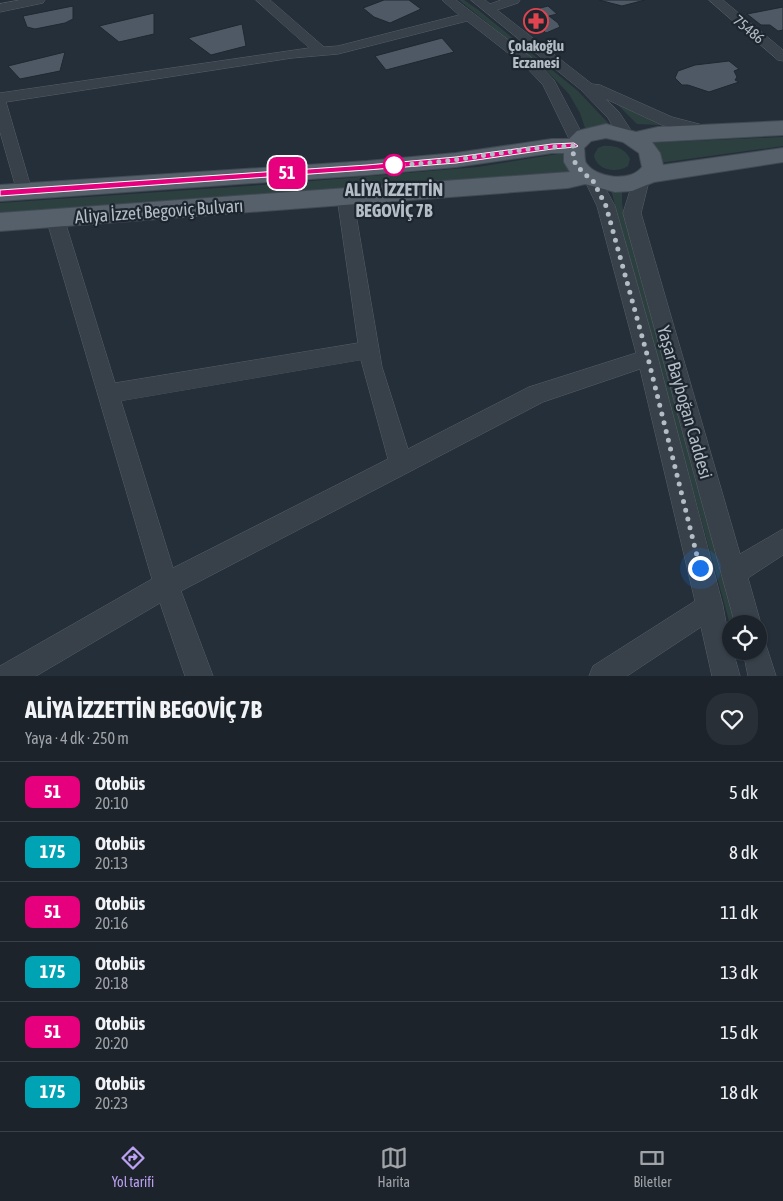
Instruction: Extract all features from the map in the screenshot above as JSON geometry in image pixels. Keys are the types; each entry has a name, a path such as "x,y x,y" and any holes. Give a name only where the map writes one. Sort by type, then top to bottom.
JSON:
{"main road":[{"path":"783,128 630,137 606,131 594,132 576,143 573,157 576,165 590,178 604,183 624,186 645,178 783,155"},
{"path":"630,137 648,151 652,159 653,167 645,178"},
{"name":"Aliya İzzet Begoviç Bulvarı","path":"0,193 367,168 456,160 576,143"},
{"name":"Aliya İzzet Begoviç Bulvarı","path":"0,222 590,178"}],"street":[{"path":"0,8 39,0"},
{"path":"262,0 321,52"},
{"path":"448,0 531,64 549,83 576,143"},
{"path":"476,0 489,8 576,78 614,115 630,137"},
{"path":"489,8 514,0"},
{"name":"75486","path":"715,0 779,50"},
{"path":"0,98 292,54 338,50 470,16"},
{"path":"576,78 667,121 709,132"},
{"path":"0,104 24,191"},
{"name":"Yaşar Bayboğan Caddesi","path":"590,178 606,206 648,358 726,676"},
{"name":"Yaşar Bayboğan Caddesi","path":"645,178 632,213 746,615"},
{"path":"345,197 372,367 401,464"},
{"path":"55,218 166,585 199,676"},
{"path":"108,394 369,350"},
{"path":"10,676 166,585 537,394 648,358"},
{"path":"734,572 783,540"},
{"path":"603,676 710,606"},
{"path":"758,660 762,676"}],"shaded area":[{"path":"459,0 464,0 477,9 578,91 612,127 586,131 580,113 569,94 548,72"},
{"path":"607,94 633,112 661,125 637,124"},
{"path":"783,137 783,146 659,163 648,143"},
{"path":"603,146 615,147 625,152 630,159 628,166 612,170 598,164 594,155 598,148"},
{"path":"564,153 575,172 0,213 0,203 277,184 478,167"},
{"path":"622,189 622,204 633,251 733,615 727,615 611,190"}],"building":[{"path":"384,0 409,0 421,9 390,23 374,17 363,8"},
{"path":"599,0 645,0 622,6"},
{"path":"73,6 73,19 65,23 35,29 27,27 23,16"},
{"path":"548,6 557,14 549,16 560,27 546,33 534,22 540,20 529,11"},
{"path":"783,7 783,30 778,31 770,25 761,25 747,14"},
{"path":"154,13 154,34 119,42 99,26"},
{"path":"242,24 246,46 211,55 188,38"},
{"path":"442,38 454,52 386,70 375,56"},
{"path":"65,52 60,71 20,79 8,66"},
{"path":"729,61 739,69 734,71 737,77 735,80 739,82 709,92 688,85 682,85 675,78 678,71 695,65"}],"bus line":[{"name":"51","path":"0,193 367,168 456,160 552,146 574,146"}],"place":[{"name":"Çolakoğlu Eczanesi","path":"536,21"},
{"name":"ALİYA İZZETTİN BEGOVİÇ 7B","path":"394,165"}],"route":[{"path":"394,165 456,160 552,146 574,146 573,157 576,165 592,179 606,206 648,358 700,568"}]}
